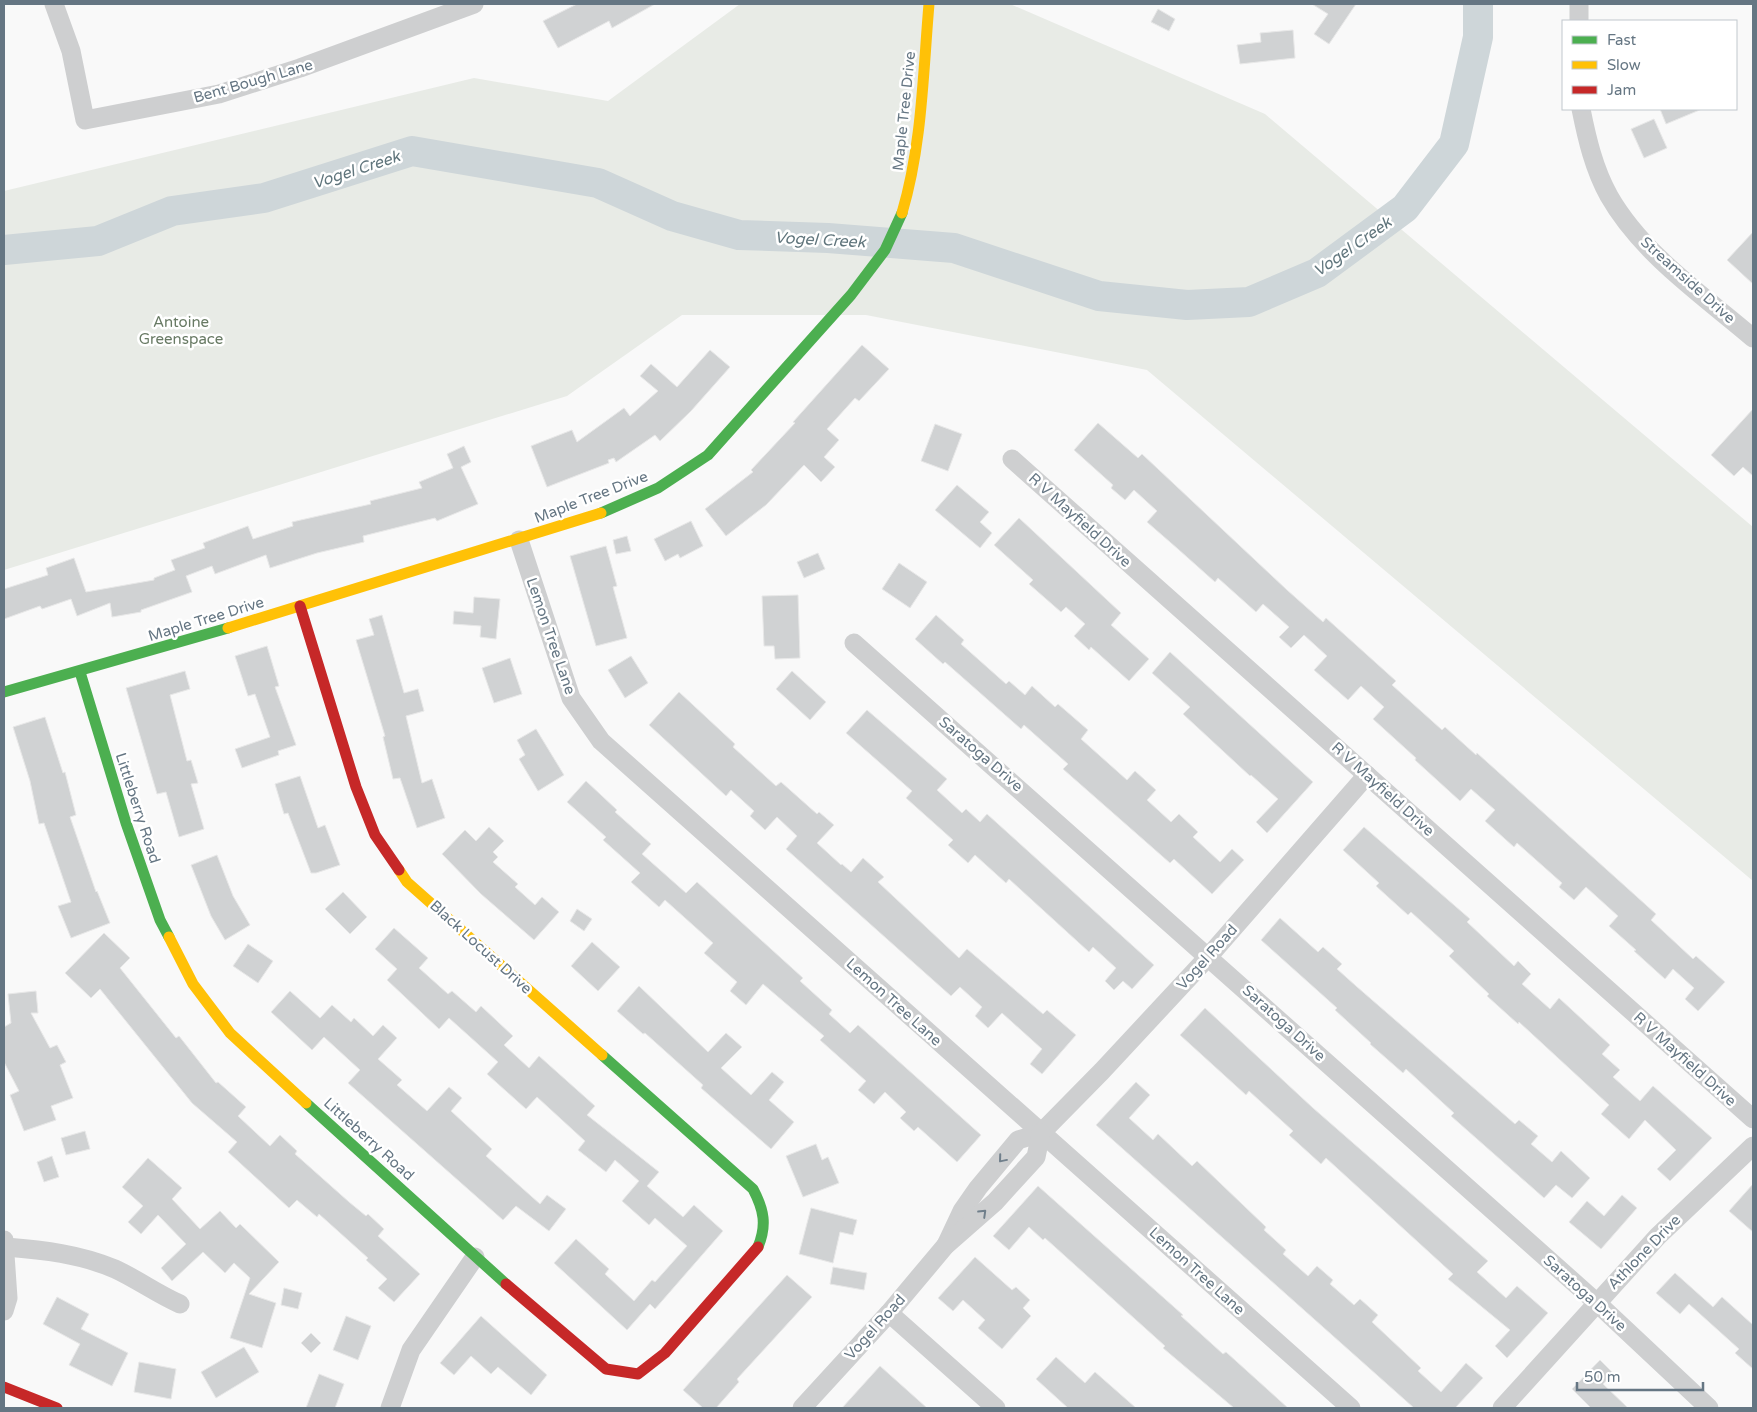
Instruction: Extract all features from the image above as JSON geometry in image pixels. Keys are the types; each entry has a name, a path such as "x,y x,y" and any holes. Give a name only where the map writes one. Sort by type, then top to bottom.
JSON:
{"street":[{"name":"Bent Bough Lane","path":"54,4 71,51 85,120 219,94 300,68 474,4"},
{"name":"Maple Tree Drive","path":"4,692 80,672 519,540 647,494 687,473 708,455 851,295 885,250 902,213 912,180 917,148 929,4"},
{"path":"1579,4 1579,20"},
{"name":"Streamside Drive","path":"1581,110 1592,155 1601,178 1624,217 1664,261 1753,338"},
{"name":"R V Mayfield Drive","path":"1012,459 1753,1119"},
{"name":"Lemon Tree Lane","path":"519,540 571,698 601,741 1351,1408"},
{"name":"Black Locust Drive","path":"300,606 356,787 375,835 407,882 752,1189 764,1209 764,1218"},
{"name":"Saratoga Drive","path":"854,643 1209,956 1596,1302 1709,1408"},
{"name":"Littleberry Road","path":"80,672 126,823 160,920 193,984 230,1033 476,1257 606,1369 638,1374 664,1353 758,1247 764,1232 764,1218"},
{"name":"Vogel Road","path":"802,1408 889,1313 946,1245 962,1211 978,1188 1018,1140 1041,1133 1209,956 1366,775"},
{"name":"Athlone Drive","path":"1502,1408 1596,1302 1658,1236 1753,1146"},
{"path":"4,1310 8,1298 5,1244 51,1251 82,1258 116,1269 180,1304"},
{"path":"390,1408 411,1350 476,1257"},
{"path":"889,1313 996,1408"},
{"path":"4,1387 57,1408"}],"green space":[{"name":"Antoine Greenspace","path":"740,4 1010,4 1265,114 1753,527 1753,881 1147,370 866,315 682,315 567,396 4,570 4,191 474,78 608,101"}],"building":[{"path":"577,4 655,4 612,28 609,21 558,48 543,21"},
{"path":"1312,4 1356,4 1329,44 1314,34 1328,14"},
{"path":"1158,9 1175,19 1169,31 1151,22"},
{"path":"1293,30 1295,58 1240,64 1237,45 1261,42 1260,33"},
{"path":"1660,110 1700,110 1666,124"},
{"path":"1654,119 1667,148 1644,158 1631,129"},
{"path":"1753,232 1753,284 1727,260"},
{"path":"862,345 889,369 859,401 855,398 827,429 839,440 824,457 835,467 821,482 804,465 766,505 726,536 705,509 753,472 751,470 795,423 793,422"},
{"path":"710,350 730,367 691,411 660,441 655,435 616,462 614,458 608,460 609,463 547,487 531,446 572,430 577,442 624,408 630,416 658,391 640,376 651,364 677,387"},
{"path":"1753,409 1753,476 1743,467 1734,476 1711,455"},
{"path":"1098,423 1138,458 1142,454 1287,590 1323,622 1326,618 1396,681 1392,685 1442,730 1445,727 1476,755 1477,753 1656,914 1651,920 1693,959 1696,956 1725,982 1698,1011 1685,999 1694,988 1673,969 1665,979 1634,951 1636,950 1609,926 1618,916 1586,887 1574,900 1559,887 1562,883 1517,843 1514,847 1485,821 1495,810 1471,789 1460,801 1415,760 1416,758 1373,719 1384,707 1361,686 1348,700 1314,670 1327,656 1304,635 1291,648 1279,637 1289,627 1263,604 1256,612 1218,578 1215,582 1147,522 1157,511 1134,490 1125,500 1111,488 1113,485 1074,450"},
{"path":"935,424 962,434 948,471 921,461"},
{"path":"464,446 471,462 461,467 478,504 437,521 435,518 363,536 364,542 317,553 270,568 266,555 215,574 212,566 186,576 192,592 141,610 141,612 112,617 110,603 77,616 71,599 42,609 40,606 4,619 4,589 48,575 46,568 74,558 86,592 154,580 154,578 175,570 171,560 205,548 203,543 248,526 253,539 293,526 292,522 371,504 370,501 422,488 419,482 453,468 447,454"},
{"path":"957,485 989,512 980,522 992,533 980,548 935,510"},
{"path":"1019,518 1121,613 1111,625 1149,659 1129,681 1091,647 1089,650 1074,636 1085,624 1066,607 1061,612 1029,584 1033,580 994,545"},
{"path":"691,521 703,546 680,558 678,554 665,561 654,539"},
{"path":"627,536 631,551 616,554 613,540"},
{"path":"606,546 617,586 613,587 627,638 596,646 570,556"},
{"path":"818,553 825,569 804,578 797,562"},
{"path":"899,563 927,582 910,608 882,589"},
{"path":"798,595 800,658 775,659 774,646 764,646 762,596"},
{"path":"474,597 500,599 496,639 480,637 481,626 453,624 454,611 473,613"},
{"path":"382,615 404,693 418,689 424,711 406,716 422,783 432,779 445,818 417,828 400,778 393,779 383,737 385,736 356,640 374,635 369,619"},
{"path":"936,615 964,640 961,644 1006,684 1009,681 1025,695 1032,686 1055,707 1058,704 1088,730 1081,739 1127,780 1135,771 1156,790 1147,800 1171,822 1179,814 1198,832 1193,837 1220,862 1232,849 1244,860 1212,894 1174,859 1170,863 1063,769 1068,764 1024,725 1021,729 945,662 943,664 915,639"},
{"path":"267,646 279,686 275,687 296,745 278,751 279,755 242,768 235,749 270,737 255,694 248,696 235,656"},
{"path":"1170,652 1313,782 1267,833 1256,822 1278,799 1250,776 1183,714 1190,707 1152,673"},
{"path":"631,656 648,683 625,698 608,670"},
{"path":"510,658 522,694 494,703 482,668"},
{"path":"185,671 190,689 170,695 187,761 191,760 198,783 191,784 204,829 179,837 166,792 157,794 126,688"},
{"path":"792,671 826,702 810,720 776,689"},
{"path":"679,692 735,744 733,747 776,786 781,782 817,814 819,812 834,825 817,843 841,865 851,872 863,858 884,877 878,882 959,958 967,949 1043,1014 1047,1010 1076,1035 1042,1074 1030,1064 1042,1049 1002,1013 988,1028 975,1016 982,1007 960,987 951,996 786,849 797,836 777,817 765,830 750,816 754,811 731,790 726,796 649,725"},
{"path":"867,710 947,779 937,790 962,813 966,809 980,822 987,814 1154,965 1132,989 1123,981 1114,990 1105,981 1116,968 1093,947 1089,952 1009,879 1006,883 975,855 968,863 948,845 953,840 906,798 912,791 846,733"},
{"path":"45,717 63,773 65,772 76,815 70,817 96,892 110,923 71,938 58,906 71,902 44,823 39,824 30,781 13,727"},
{"path":"536,729 564,775 538,791 519,759 525,755 517,740"},
{"path":"300,776 318,828 325,825 340,865 316,873 311,873 288,813 284,814 275,784"},
{"path":"586,781 617,810 615,812 651,844 642,854 686,893 697,882 803,978 800,981 832,1010 829,1014 850,1033 858,1025 981,1135 957,1162 918,1127 914,1131 900,1118 906,1112 885,1092 874,1104 858,1090 866,1081 820,1040 824,1036 763,984 746,1005 730,991 737,982 704,953 713,943 665,900 659,907 631,882 640,873 603,840 606,837 567,802"},
{"path":"489,827 504,841 493,852 498,857 493,862 518,884 515,887 535,905 542,897 559,912 534,940 481,894 442,854 465,830 476,841"},
{"path":"1364,827 1470,919 1467,922 1514,966 1518,961 1531,974 1522,984 1550,1009 1559,998 1610,1045 1602,1054 1620,1070 1613,1077 1640,1101 1653,1086 1712,1138 1670,1181 1657,1169 1676,1150 1645,1120 1629,1139 1601,1114 1609,1105 1519,1022 1518,1024 1487,996 1489,994 1449,956 1454,951 1411,912 1408,915 1376,886 1379,883 1343,850"},
{"path":"217,855 233,896 250,925 225,940 211,916 191,865"},
{"path":"343,892 367,917 350,934 325,909"},
{"path":"577,909 592,919 584,931 570,921"},
{"path":"1280,918 1318,952 1323,947 1342,964 1337,969 1515,1124 1519,1120 1538,1136 1531,1144 1552,1162 1561,1151 1590,1178 1572,1198 1556,1185 1544,1198 1451,1116 1454,1113 1406,1069 1403,1073 1370,1044 1335,1010 1337,1008 1261,940"},
{"path":"394,928 428,958 419,968 448,994 452,991 476,1012 481,1006 513,1036 504,1045 529,1068 539,1056 595,1106 587,1115 659,1172 647,1186 683,1217 694,1205 723,1231 655,1309 650,1304 627,1330 554,1263 576,1239 609,1269 605,1274 634,1301 652,1280 655,1282 687,1246 655,1218 649,1225 622,1201 639,1181 615,1160 606,1172 578,1150 585,1141 537,1097 526,1109 487,1074 498,1062 449,1018 439,1029 387,980 397,969 375,949"},
{"path":"104,933 130,958 120,968 176,1038 179,1036 216,1083 218,1082 246,1107 238,1116 270,1146 280,1135 297,1151 295,1154 349,1202 366,1216 368,1214 384,1229 378,1236 420,1274 394,1302 378,1288 387,1279 366,1260 368,1258 319,1214 317,1217 297,1200 289,1208 228,1152 237,1142 192,1103 100,989 91,998 65,973"},
{"path":"592,942 620,967 598,991 571,966"},
{"path":"248,944 273,961 258,983 233,966"},
{"path":"639,986 708,1052 726,1033 742,1047 721,1068 751,1095 772,1072 784,1082 769,1100 794,1122 771,1149 701,1088 703,1085 645,1033 643,1034 617,1011"},
{"path":"36,991 38,1013 31,1013 50,1048 57,1045 66,1062 60,1065 73,1098 51,1106 56,1120 24,1131 10,1095 19,1091 4,1062 4,1027 11,1023 8,994"},
{"path":"290,991 320,1018 332,1005 351,1022 354,1018 373,1036 383,1025 397,1038 378,1059 402,1080 397,1085 427,1111 449,1087 462,1098 451,1111 492,1149 486,1156 540,1204 547,1195 566,1209 549,1231 516,1206 503,1220 348,1083 360,1070 324,1037 312,1050 271,1012"},
{"path":"1205,1008 1313,1108 1488,1261 1477,1272 1506,1298 1517,1286 1548,1313 1507,1358 1495,1346 1510,1330 1448,1279 1453,1274 1326,1158 1321,1164 1289,1135 1293,1131 1249,1091 1246,1095 1180,1035"},
{"path":"1136,1082 1150,1095 1129,1118 1153,1140 1158,1134 1192,1166 1197,1161 1266,1227 1264,1230 1286,1250 1283,1254 1308,1276 1317,1266 1333,1280 1330,1284 1354,1305 1360,1299 1378,1315 1372,1322 1421,1368 1418,1371 1441,1392 1466,1363 1483,1378 1455,1408 1414,1408 1096,1125"},
{"path":"85,1131 90,1149 66,1155 61,1138"},
{"path":"816,1144 822,1160 828,1157 839,1183 803,1197 786,1156"},
{"path":"52,1156 59,1177 44,1182 37,1162"},
{"path":"148,1158 182,1188 172,1199 200,1229 220,1211 236,1228 240,1224 279,1262 249,1294 276,1303 262,1348 230,1338 250,1278 234,1263 225,1273 203,1252 172,1281 161,1268 186,1244 158,1215 141,1234 128,1222 143,1206 122,1187"},
{"path":"1753,1184 1753,1232 1729,1211"},
{"path":"1038,1186 1183,1315 1181,1316 1223,1354 1226,1352 1288,1408 1234,1408 1163,1348 1165,1346 1045,1238 1043,1240 1029,1227 1009,1250 993,1236"},
{"path":"1622,1195 1637,1208 1601,1249 1569,1222 1587,1201 1604,1216"},
{"path":"811,1208 857,1220 853,1235 840,1232 833,1263 799,1254"},
{"path":"975,1257 1012,1290 1016,1287 1030,1300 1023,1308 1031,1316 1002,1349 978,1328 985,1320 963,1300 953,1311 938,1298"},
{"path":"833,1267 867,1273 864,1290 830,1284"},
{"path":"1675,1273 1713,1307 1722,1297 1753,1325 1753,1369 1735,1353 1739,1349 1689,1304 1680,1314 1656,1293"},
{"path":"787,1275 812,1297 737,1379 739,1382 716,1408 703,1408 683,1390"},
{"path":"284,1288 302,1293 298,1309 281,1305"},
{"path":"57,1297 89,1314 81,1329 128,1353 112,1386 69,1365 80,1344 43,1324"},
{"path":"346,1316 371,1326 358,1360 333,1350"},
{"path":"481,1316 547,1375 531,1395 498,1367 491,1374 471,1356 454,1375 440,1363"},
{"path":"311,1333 321,1343 311,1353 301,1343"},
{"path":"244,1347 259,1372 216,1398 201,1372"},
{"path":"1056,1357 1085,1383 1095,1372 1136,1408 1068,1408 1036,1379"},
{"path":"1600,1360 1613,1373 1603,1384 1628,1408 1591,1408 1572,1389"},
{"path":"139,1362 176,1369 171,1399 134,1392"},
{"path":"880,1366 927,1408 842,1408"},
{"path":"319,1374 344,1384 335,1408 306,1408"}],"waterway":[{"name":"Vogel Creek","path":"4,250 98,241 172,211 264,198 412,151 598,183 672,216 739,235 828,238 954,248 1099,296 1187,305 1249,302 1317,273 1405,208 1454,144 1478,37 1478,4"}],"traffic: fast":[{"path":"601,513 658,488 708,455 851,295 885,250 902,213"},
{"path":"4,692 228,628"},
{"path":"80,672 126,823 160,920 169,937"},
{"path":"602,1055 753,1189 760,1204 763,1218 763,1232 758,1247"},
{"path":"306,1103 506,1284"}],"traffic: slow":[{"path":"902,213 909,188 918,136 929,4"},
{"path":"228,628 601,513"},
{"path":"399,870 407,882 602,1055"},
{"path":"169,937 193,984 230,1033 306,1103"}],"traffic: jam":[{"path":"300,606 356,787 375,835 399,870"},
{"path":"506,1284 606,1369 638,1374 665,1353 758,1247"},
{"path":"4,1387 57,1408"}]}
